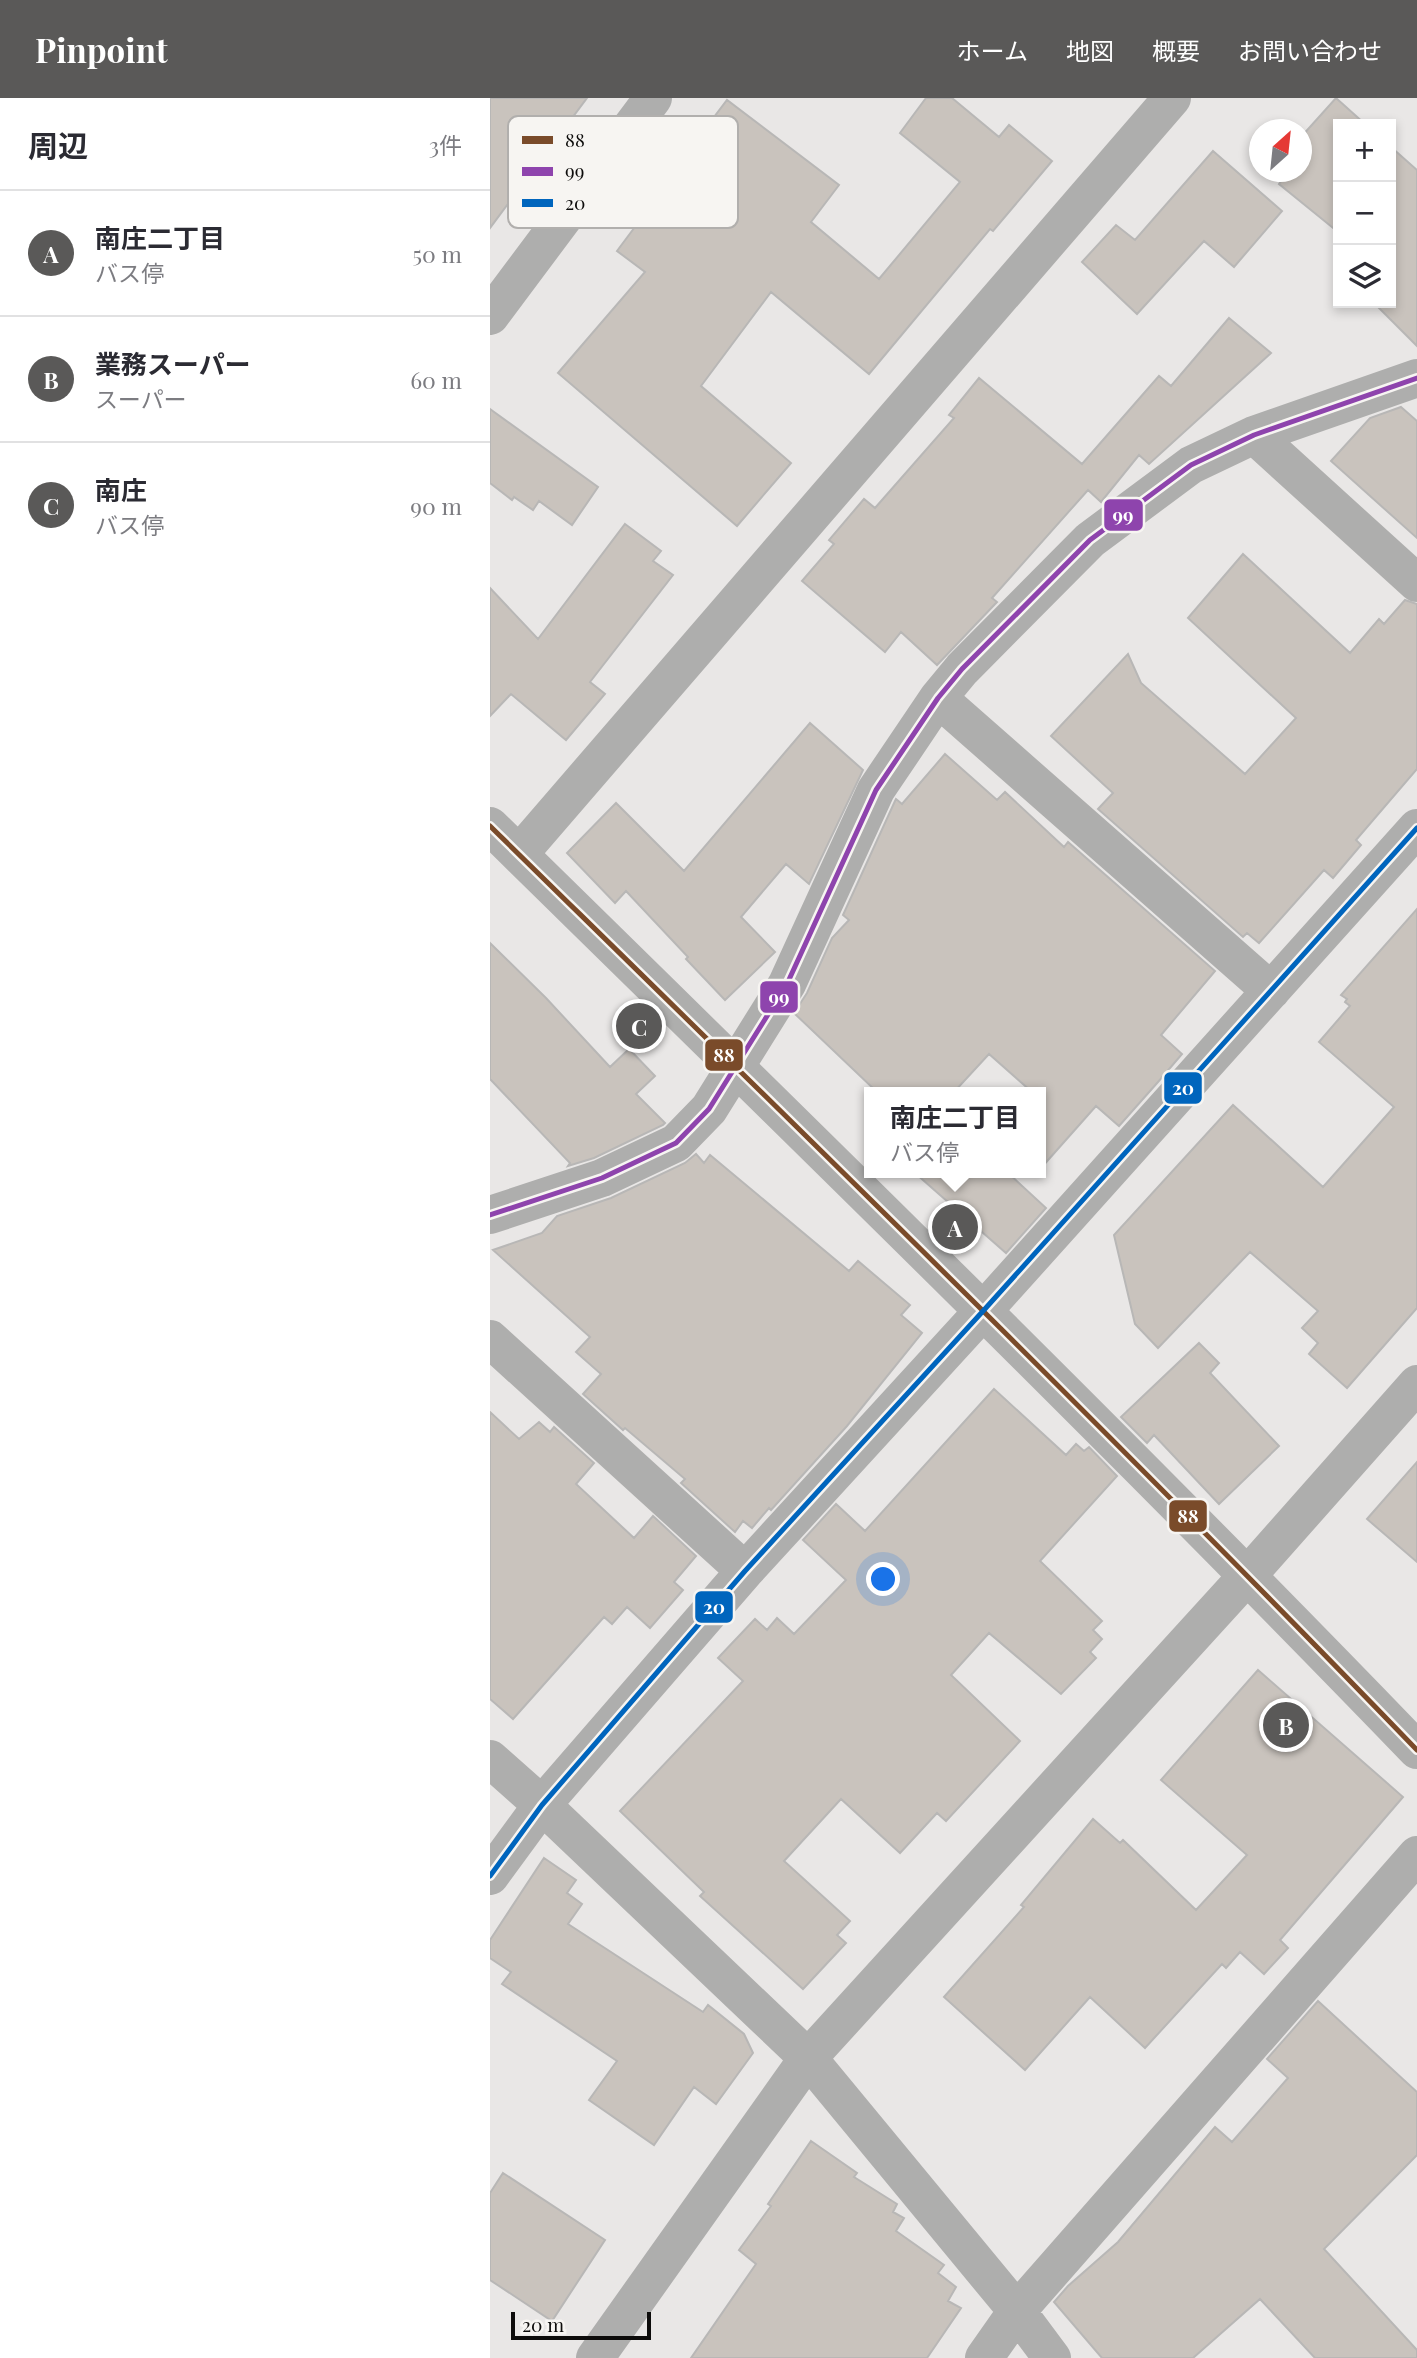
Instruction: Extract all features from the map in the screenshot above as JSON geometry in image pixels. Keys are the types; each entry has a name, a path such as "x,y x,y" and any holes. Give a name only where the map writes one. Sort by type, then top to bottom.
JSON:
{"street":[{"path":"639,116 653,98"},
{"path":"519,854 1172,98"},
{"path":"493,305 553,228"},
{"path":"490,1215 602,1178 676,1143 709,1109 786,984 876,790 938,698 962,669 1090,540 1191,465 1254,435 1417,378"},
{"path":"1254,435 1417,583"},
{"path":"938,698 1271,991"},
{"path":"490,826 984,1310 1248,1575 1417,1750"},
{"path":"490,1876 542,1805 745,1571 984,1310 1417,828"},
{"path":"490,1339 745,1571"},
{"path":"596,2358 807,2058 1248,1575 1417,1384"},
{"path":"490,1759 542,1805 807,2058 1017,2311 1052,2358"},
{"path":"984,2358 1017,2311 1417,1855"}],"building":[{"path":"490,98 587,98 574,116 508,116 508,204 490,228"},
{"path":"926,98 952,98 999,137 1009,125 1052,161 993,231 990,229 869,374 771,292 701,386 791,463 737,526 558,373 645,272 617,251 634,228 738,228 738,116 715,116 727,100 839,185 811,222 879,279 960,182 900,133"},
{"path":"1336,98 1359,119 1333,119 1333,228 1279,184 1312,182 1312,125"},
{"path":"1213,151 1282,211 1234,267 1204,241 1137,314 1082,262 1116,225 1135,240"},
{"path":"1396,151 1417,170 1417,346 1379,308 1396,308"},
{"path":"1229,318 1271,353 1149,464 1139,455 1101,502 1088,490 992,598 997,602 937,665 901,632 885,652 802,581 834,544 829,540 864,499 875,508 954,418 949,415 979,378 1082,464 1159,376 1171,386"},
{"path":"1401,407 1417,421 1417,538 1331,461 1370,418"},
{"path":"490,409 598,487 572,525 539,501 533,510 514,497 512,500 490,483"},
{"path":"625,524 661,551 653,561 673,575 590,682 605,694 566,740 511,694 490,716 490,588 538,639"},
{"path":"1243,554 1350,653 1379,619 1384,624 1405,600 1417,604 1417,769 1356,840 1361,845 1333,878 1324,870 1259,943 1247,933 1243,937 1098,809 1113,793 1051,736 1128,654 1141,683 1245,774 1296,718 1188,618"},
{"path":"810,723 863,770 809,884 786,864 741,917 775,952 725,1000 626,891 615,903 567,853 616,803 684,871"},
{"path":"945,754 997,800 1005,792 1064,847 1068,842 1215,971 1161,1035 1182,1054 1119,1126 1096,1106 1046,1162 1046,1087 1026,1087 989,1054 959,1087 872,1087 794,1013 807,993 832,938 849,920 843,915 896,799 902,804"},
{"path":"1417,909 1417,1308 1347,1388 1309,1354 1318,1343 1302,1328 1318,1311 1250,1252 1158,1348 1135,1324 1114,1235 1233,1105 1323,1187 1394,1107 1319,1042 1350,1006 1345,1002 1347,999 1341,995"},
{"path":"490,943 610,1067 629,1049 655,1076 636,1094 665,1123 663,1125 594,1158 568,1166 570,1163 490,1079"},
{"path":"696,1154 704,1163 710,1155 849,1271 858,1261 910,1305 901,1315 922,1333 847,1426 771,1510 769,1508 752,1528 743,1521 735,1532 681,1483 685,1479 583,1394 601,1374 576,1352 590,1337 493,1250 542,1233 557,1216 611,1198 685,1163"},
{"path":"921,1178 1013,1178 1046,1208 1006,1253"},
{"path":"1199,1343 1219,1363 1210,1373 1279,1446 1219,1504 1154,1435 1147,1443 1121,1417"},
{"path":"994,1389 1066,1455 1076,1444 1084,1451 1089,1447 1117,1476 1040,1561 1102,1621 1093,1630 1102,1639 1090,1652 1096,1658 1061,1694 989,1633 951,1675 1020,1741 946,1821 937,1813 900,1853 841,1799 784,1861 850,1921 837,1935 846,1943 803,1989 700,1896 704,1892 620,1811 743,1681 718,1658 755,1619 767,1630 777,1618 794,1634 846,1580 803,1540 836,1504 865,1531"},
{"path":"490,1412 519,1439 539,1422 550,1432 554,1427 594,1463 576,1484 634,1538 653,1516 696,1556 674,1582 683,1590 650,1628 627,1607 612,1624 604,1617 513,1719 490,1699"},
{"path":"1417,1462 1417,1562 1367,1519"},
{"path":"1258,1670 1403,1797 1280,1940 1288,1948 1264,1974 1240,1952 1226,1968 1222,1964 1145,2048 1090,1997 1025,2070 944,1997 1024,1907 1021,1905 1093,1819 1120,1843 1123,1840 1196,1910 1247,1855 1161,1780"},
{"path":"544,1858 576,1880 567,1893 582,1904 568,1924 703,2012 708,2005 744,2034 753,2053 716,2104 694,2087 654,2145 589,2100 617,2061 502,1984 511,1972 490,1958 490,1940"},
{"path":"1318,2001 1417,2092 1417,2155 1324,2249 1417,2350 1417,2358 1315,2358 1260,2299 1193,2358 1102,2358 1054,2302 1118,2242 1215,2127 1232,2142 1288,2078 1267,2059"},
{"path":"811,2141 857,2173 854,2177 897,2204 893,2212 904,2218 896,2231 944,2265 938,2273 956,2287 948,2301 961,2308 927,2358 691,2358 756,2264 739,2250 771,2206 768,2204"},
{"path":"503,2173 605,2240 552,2321 490,2280 490,2193"}],"transit line":[{"name":"99","path":"490,1215 602,1178 676,1143 709,1109 787,984 876,790 938,698 962,669 1090,540 1191,465 1254,435 1417,378"},
{"name":"88","path":"490,826 1073,1400 1417,1750"},
{"name":"20","path":"490,1876 542,1805 745,1571 984,1310 1417,828"}],"place":[{"name":"南庄","path":"639,1026"},
{"name":"南庄二丁目","path":"955,1227"},
{"name":"業務スーパー","path":"1286,1725"}]}
